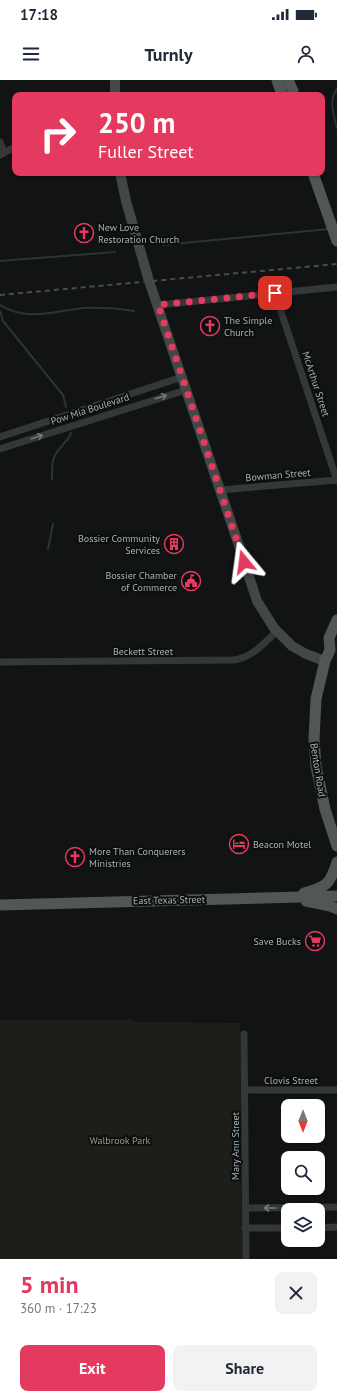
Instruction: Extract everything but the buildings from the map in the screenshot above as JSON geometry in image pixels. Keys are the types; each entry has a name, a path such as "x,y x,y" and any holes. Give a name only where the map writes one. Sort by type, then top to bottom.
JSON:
{"main road":[{"path":"115,80 115,92"},
{"path":"277,80 281,92"},
{"path":"288,80 293,92"},
{"path":"121,176 144,264 256,601 276,631 292,646 306,654 325,661"},
{"path":"315,176 337,241"},
{"name":"Benton Road","path":"337,620 329,638 333,647 325,661 316,699 314,739 316,766 325,809 337,846"},
{"path":"286,898 315,890 326,884 331,880 337,862"},
{"name":"East Texas Street","path":"0,904 337,896"},
{"path":"286,898 330,906 337,909"}],"street":[{"path":"0,142 2,154 12,149"},
{"path":"158,305 337,287"},
{"name":"McArthur Street","path":"275,293 337,480"},
{"name":"Pow Mia Boulevard","path":"0,436 182,378"},
{"name":"Pow Mia Boulevard","path":"0,449 186,390"},
{"name":"Bowman Street","path":"220,490 337,480"},
{"name":"Beckett Street","path":"0,662 241,659 251,654 276,631"},
{"name":"Mary Ann Street","path":"244,1034 246,1259"},
{"name":"Clovis Street","path":"245,1090 337,1090"},
{"path":"245,1208 337,1207"},
{"path":"325,1228 337,1227"},
{"path":"245,1228 281,1228"}],"green space":[{"name":"Walbrook Park","path":"0,1020 133,1020 134,1022 240,1023 242,1259 0,1259"}],"waterway":[{"path":"337,89 334,93 332,103 337,128"},
{"path":"163,245 329,229"},
{"path":"0,261 115,252"},
{"path":"0,305 21,313 31,314 51,313 84,308 109,308 134,311"},
{"path":"0,311 3,321 63,395 66,407"},
{"path":"52,479 52,465 54,458 71,433"},
{"path":"48,549 53,524"}],"railway":[{"path":"0,295 337,264"}],"place":[{"name":"New Love Restoration Church","path":"84,233"},
{"name":"The Simple Church","path":"210,326"},
{"name":"Bossier Community Services","path":"174,544"},
{"name":"Bossier Chamber of Commerce","path":"191,581"},
{"name":"Beacon Motel","path":"239,844"},
{"name":"More Than Conquerers Ministries","path":"75,857"},
{"name":"Save Bucks","path":"315,941"}],"route":[{"path":"244,562 158,305 275,293"}]}
